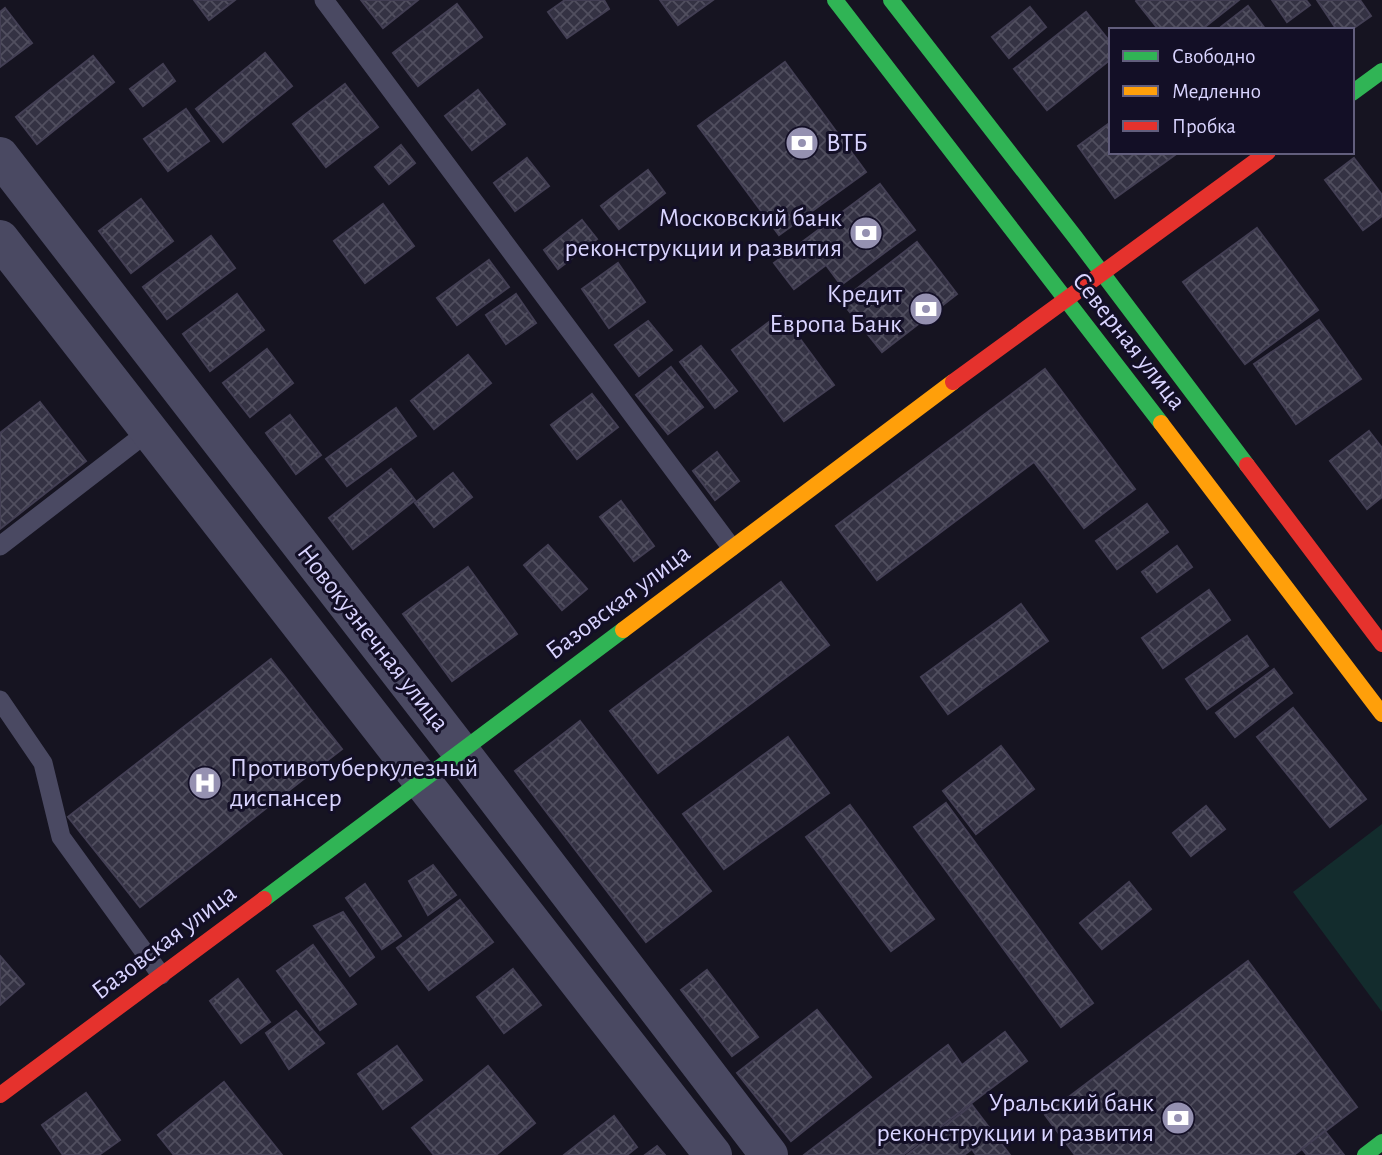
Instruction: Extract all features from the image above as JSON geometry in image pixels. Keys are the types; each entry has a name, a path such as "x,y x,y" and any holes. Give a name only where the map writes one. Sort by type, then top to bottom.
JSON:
{"main road":[{"name":"Северная улица","path":"835,0 1382,714"},
{"name":"Северная улица","path":"891,0 1102,272 1382,645"},
{"path":"1354,92 1382,71"},
{"name":"Базовская улица","path":"0,1095 1102,272 1265,154"},
{"path":"1365,1155 1382,1142"}],"street":[{"name":"Новокузнечная улица","path":"0,156 769,1155"},
{"name":"Новокузнечная улица","path":"0,239 713,1155"}],"lane":[{"path":"324,0 731,548"},
{"path":"0,546 149,431"},
{"path":"0,700 43,763 61,837 161,975"}],"green space":[{"path":"1382,824 1382,1012 1293,892"}],"building":[{"path":"194,0 235,0 209,20"},
{"path":"361,0 418,0 383,28"},
{"path":"565,0 604,0 609,9 567,38 548,12"},
{"path":"660,0 713,0 678,25"},
{"path":"1239,0 1204,28 1157,28 1136,1"},
{"path":"1272,0 1306,0 1310,5 1287,22"},
{"path":"1317,0 1360,0 1371,16 1354,28 1336,28"},
{"path":"457,4 482,37 418,86 393,53"},
{"path":"1248,6 1264,28 1222,28"},
{"path":"1030,7 1046,27 1009,58 992,37"},
{"path":"5,8 32,43 0,67 0,12"},
{"path":"1086,12 1109,41 1109,61 1047,110 1014,69"},
{"path":"265,53 292,86 223,142 196,109"},
{"path":"93,56 114,82 37,144 16,117"},
{"path":"785,62 866,172 779,235 698,126"},
{"path":"163,64 175,81 143,106 130,89"},
{"path":"345,84 378,127 326,167 293,124"},
{"path":"478,90 505,124 472,150 445,116"},
{"path":"186,109 209,141 168,171 144,139"},
{"path":"1109,123 1109,154 1176,154 1115,198 1078,146"},
{"path":"401,145 415,163 389,184 375,167"},
{"path":"527,158 549,186 515,211 494,183"},
{"path":"1354,158 1382,195 1382,216 1363,230 1325,180"},
{"path":"648,170 665,193 619,229 601,206"},
{"path":"880,184 915,230 841,285 826,265 794,289 774,263"},
{"path":"141,199 173,241 131,273 99,231"},
{"path":"383,204 414,246 365,283 334,241"},
{"path":"582,220 597,239 558,269 544,250"},
{"path":"1257,228 1318,310 1245,364 1183,282"},
{"path":"211,236 235,268 167,319 143,287"},
{"path":"917,242 957,294 882,352 841,301"},
{"path":"489,260 509,287 457,325 437,298"},
{"path":"618,263 645,302 609,328 582,289"},
{"path":"237,294 264,330 210,371 183,334"},
{"path":"516,294 536,323 506,344 486,315"},
{"path":"781,313 834,385 784,421 732,350"},
{"path":"1319,320 1361,379 1296,424 1254,364"},
{"path":"648,321 672,350 639,376 615,345"},
{"path":"701,346 737,391 715,408 680,362"},
{"path":"267,349 293,383 250,417 223,383"},
{"path":"468,355 491,383 434,429 411,401"},
{"path":"671,367 703,407 668,434 636,395"},
{"path":"1045,369 1135,489 1084,528 1034,462 877,580 836,526"},
{"path":"592,394 618,427 577,459 551,425"},
{"path":"40,402 86,461 0,529 0,433"},
{"path":"396,408 416,436 347,486 326,459"},
{"path":"290,415 321,455 296,474 266,433"},
{"path":"1369,431 1382,448 1382,497 1367,509 1330,461"},
{"path":"717,452 739,481 715,500 693,471"},
{"path":"391,469 415,500 353,549 329,518"},
{"path":"453,473 472,497 434,527 415,503"},
{"path":"621,501 654,546 634,561 600,517"},
{"path":"1147,504 1168,532 1117,569 1096,541"},
{"path":"548,545 587,589 562,610 524,565"},
{"path":"1177,546 1192,567 1157,592 1142,572"},
{"path":"468,567 517,634 452,681 403,614"},
{"path":"781,582 829,645 658,773 610,711"},
{"path":"1209,590 1230,620 1163,668 1142,638"},
{"path":"1021,604 1048,641 948,714 921,677"},
{"path":"1247,636 1268,666 1207,709 1186,679"},
{"name":"Противотуберкулезный диспансер","path":"271,659 342,749 140,907 68,817"},
{"path":"1274,669 1292,693 1235,737 1216,713"},
{"path":"1293,708 1366,799 1330,827 1257,737"},
{"path":"580,721 711,891 646,942 515,771"},
{"path":"788,737 829,793 724,869 683,814"},
{"path":"1001,746 1034,789 976,834 943,791"},
{"path":"946,803 1093,1003 1061,1027 914,827"},
{"path":"850,805 934,919 891,951 806,837"},
{"path":"1206,806 1225,829 1191,856 1173,833"},
{"path":"433,865 456,895 428,915 409,881"},
{"path":"1129,882 1151,909 1102,949 1080,923"},
{"path":"365,884 401,936 382,949 346,898"},
{"path":"460,900 493,942 429,990 397,948"},
{"path":"343,912 374,957 350,976 314,926"},
{"path":"313,945 356,1004 320,1030 277,971"},
{"path":"0,956 24,984 0,1005"},
{"path":"1248,961 1357,1107 1294,1155 1075,1155 1045,1115"},
{"path":"513,969 541,1005 504,1033 477,997"},
{"path":"707,970 758,1037 732,1056 681,990"},
{"path":"238,979 270,1022 241,1043 210,1001"},
{"path":"817,1010 871,1077 791,1141 737,1073"},
{"path":"296,1011 324,1043 289,1069 266,1033"},
{"path":"1005,1032 1027,1061 903,1155 804,1155 948,1045 962,1065"},
{"path":"397,1046 422,1080 383,1109 358,1074"},
{"path":"488,1066 535,1123 496,1155 434,1155 412,1128"},
{"path":"224,1082 282,1155 174,1155 158,1135"},
{"path":"86,1093 120,1140 99,1155 63,1155 42,1125"},
{"path":"972,1105 1010,1155 976,1155 972,1149 964,1155 907,1155"},
{"path":"614,1116 637,1147 627,1155 564,1155"},
{"path":"1325,1131 1344,1155 1307,1155 1302,1149"},
{"path":"657,1146 665,1155 645,1155"}],"traffic: fast":[{"path":"835,0 1161,423"},
{"path":"891,0 1247,465"},
{"path":"1354,92 1382,71"},
{"path":"264,899 623,630"},
{"path":"1365,1155 1382,1142"}],"traffic: slow":[{"path":"623,630 953,382"},
{"path":"1161,423 1382,714"}],"traffic: jam":[{"path":"953,382 1265,154"},
{"path":"1247,465 1382,644"},
{"path":"0,1095 264,899"}],"place":[{"name":"ВТБ","path":"802,143"},
{"name":"Московский банк реконструкции и развития","path":"866,233"},
{"name":"Кредит Европа Банк","path":"926,309"},
{"name":"Противотуберкулезный диспансер","path":"205,783"},
{"name":"Уральский банк реконструкции и развития","path":"1178,1118"}]}
